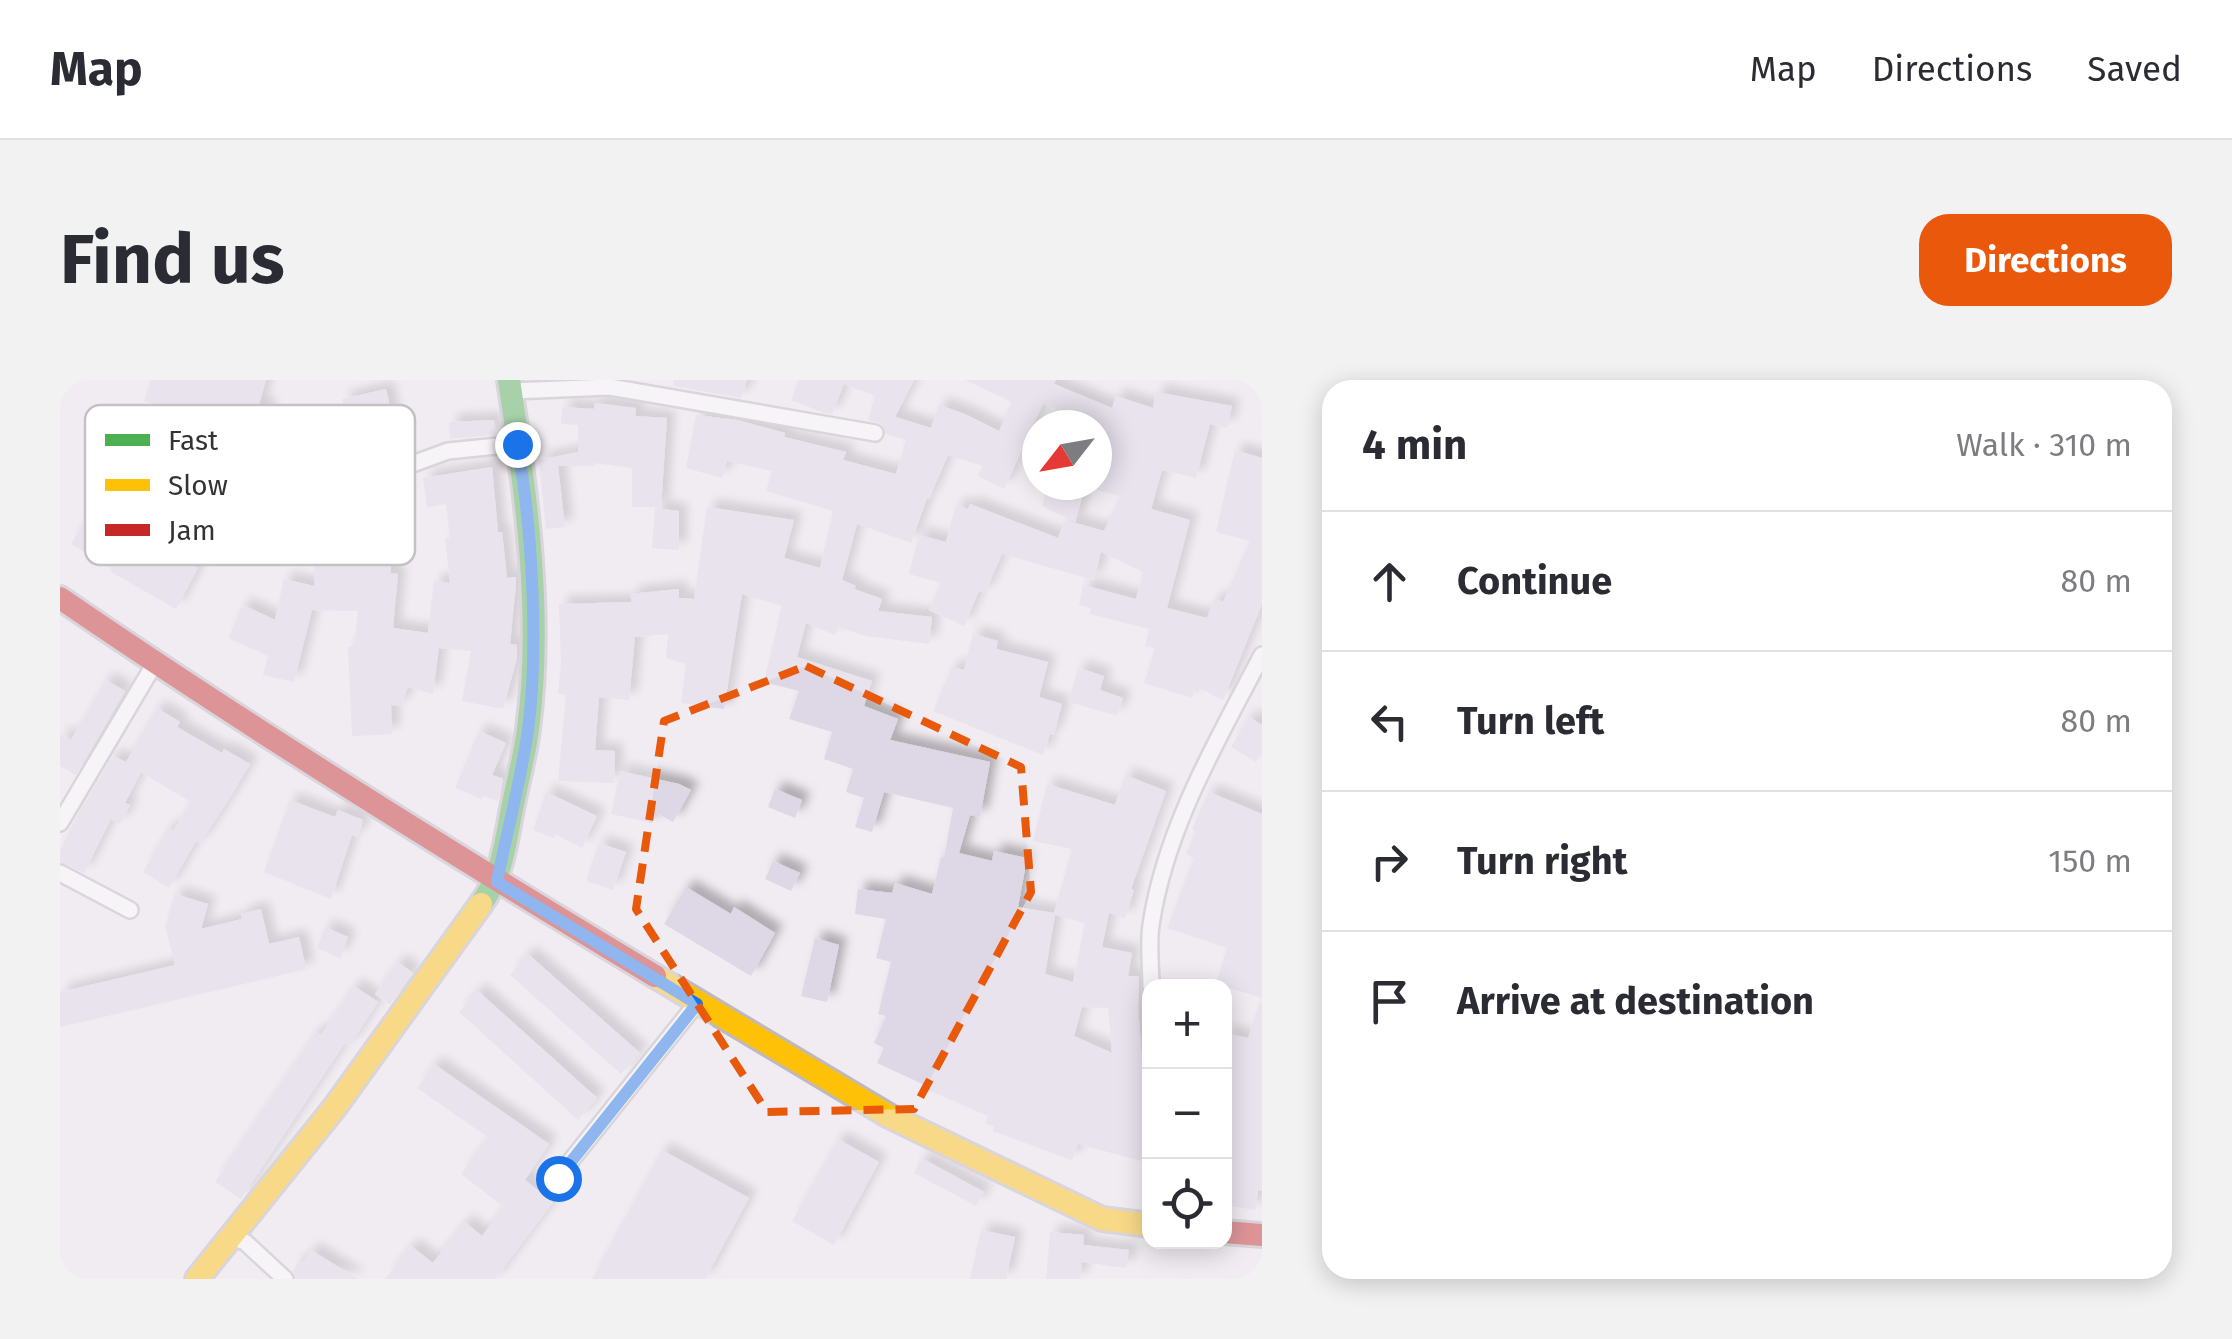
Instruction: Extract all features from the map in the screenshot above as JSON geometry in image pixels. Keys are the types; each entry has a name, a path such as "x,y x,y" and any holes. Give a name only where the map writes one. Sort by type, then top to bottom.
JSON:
{"main road":[{"path":"197,1279 335,1107 497,882 528,729 532,670 523,473 510,385"},
{"path":"60,598 497,882 888,1116 1102,1219 1142,1224"},
{"path":"1232,1233 1262,1235"}],"street":[{"path":"510,385 610,387 876,434"},
{"path":"415,463 448,451 517,444"},
{"path":"1151,979 1150,928 1166,858 1214,748 1262,655"},
{"path":"60,823 156,663"},
{"path":"60,873 130,910"},
{"path":"558,1178 697,1004"},
{"path":"231,1237 244,1242 285,1279"}],"highlighted area":[{"path":"806,666 1021,767 1031,892 914,1109 767,1112 636,909 664,721"}],"building":[{"path":"151,380 266,380 259,404 262,405 156,405 144,401"},
{"path":"674,380 747,380 741,398 673,386"},
{"path":"799,380 914,380 895,417 931,428 939,405 999,431 1012,402 965,380 1056,380 1054,384 1112,408 1116,396 1153,408 1156,392 1232,406 1227,428 1210,424 1196,478 1162,470 1151,509 1190,520 1167,608 1207,618 1214,599 1223,602 1250,541 1216,532 1235,450 1262,458 1262,604 1223,700 1195,686 1192,698 1144,683 1155,648 1145,646 1149,629 1090,614 1091,608 1079,605 1083,585 1136,599 1143,572 1101,552 1094,580 1002,554 985,593 979,591 964,626 929,610 941,583 909,574 919,535 946,542 956,505 968,509 970,504 1058,538 1065,520 1104,531 1120,496 1112,494 1112,410 1055,410 1043,404 1040,410 1022,410 1022,450 1004,489 978,476 983,466 948,455 911,543 857,524 842,580 882,599 878,611 932,617 929,644 865,636 838,627 835,635 806,623 797,657 872,681 864,706 898,719 890,740 990,762 980,817 970,815 959,853 992,861 994,851 1027,858 1018,907 1054,913 1072,849 1033,841 1047,784 1115,805 1125,775 1166,791 1131,889 1134,890 1125,918 1109,913 1102,947 1132,953 1128,976 1139,976 1142,1161 1078,1144 1072,1160 1055,1154 993,1131 994,1127 985,1123 988,1116 877,1063 884,1048 874,1043 886,1016 878,1014 891,962 876,958 886,919 855,914 858,889 892,893 895,883 932,894 941,857 944,858 953,808 884,792 872,832 855,827 864,798 846,792 853,769 824,759 832,732 789,719 799,691 764,682 782,606 742,594 724,709 681,703 686,664 666,658 668,634 635,637 629,700 599,697 595,750 615,751 614,783 558,781 566,695 558,694 559,604 632,602 630,594 679,589 679,598 694,599 707,507 794,520 784,558 820,568 833,511 766,491 772,471 727,461 722,478 686,468 696,415 737,420 785,433 784,437 846,452 843,460 896,474 906,440 886,434 881,424 868,420 875,396 844,384 832,414 791,400","holes":["1055,915 1085,923 1073,982 1045,974","1082,1007 1108,1008 1112,1053 1074,1036"]},
{"path":"386,389 390,405 343,405 342,399"},
{"path":"595,403 636,408 635,416 667,418 661,507 632,507 632,468 594,463 558,466 565,527 546,529 539,460 578,452 578,425 561,424 562,407 594,409"},
{"path":"494,420 495,435 450,439 449,422"},
{"path":"492,467 507,578 516,577 510,644 517,645 517,658 503,709 462,701 471,651 439,648 433,694 408,687 401,706 391,705 392,734 352,736 348,647 354,647 358,611 312,610 294,682 263,675 268,656 228,638 243,605 275,620 284,579 314,586 314,565 391,565 391,573 398,574 393,628 428,633 434,581 450,583 445,539 450,538 446,504 427,507 423,478"},
{"path":"1044,500 1082,500 1075,522 1042,506"},
{"path":"655,508 679,511 679,550 652,548"},
{"path":"85,521 85,553 71,544"},
{"path":"104,565 198,568 176,609"},
{"path":"973,634 998,641 996,649 1048,662 1039,697 1062,704 1054,735 1050,734 1043,755 933,711 952,667 964,670"},
{"path":"1078,668 1104,676 1100,690 1123,698 1117,716 1069,702"},
{"path":"106,680 125,691 76,775 60,766 60,734 71,740"},
{"path":"157,708 180,722 177,727 250,764 231,796 200,843 196,841 169,888 143,872 168,828 173,831 191,802 141,772 125,803 130,805 120,824 111,819 84,873 60,862 60,851 78,815 113,756 126,762"},
{"path":"1249,717 1262,725 1262,751 1256,762 1231,747"},
{"path":"479,731 506,743 492,775 503,779 498,801 455,788"},
{"path":"620,771 691,790 673,822 655,812 652,823 611,814"},
{"path":"775,789 802,800 795,818 768,807"},
{"path":"546,792 597,816 582,848 555,834 554,838 533,830"},
{"path":"1209,792 1262,814 1262,998 1232,989 1232,979 1218,979 1227,948 1167,928 1194,858 1186,854 1196,831 1192,829"},
{"path":"290,800 335,817 338,810 363,820 358,837 352,835 331,899 264,872"},
{"path":"599,843 626,852 613,890 586,881"},
{"path":"773,861 800,873 791,891 765,879"},
{"path":"686,887 731,914 734,907 775,933 751,976 664,924"},
{"path":"175,894 208,904 201,929 242,919 241,914 261,909 269,944 299,937 306,969 60,1027 60,992 175,965 165,926"},
{"path":"325,927 348,937 340,958 317,948"},
{"path":"815,938 839,945 827,1002 801,996"},
{"path":"528,954 640,1053 621,1074 510,975"},
{"path":"398,962 413,973 390,1005 375,994"},
{"path":"354,986 378,1002 349,1046 345,1043 241,1199 215,1182 316,1032 321,1035"},
{"path":"478,991 597,1098 578,1120 459,1012"},
{"path":"1259,1004 1262,1005 1262,1191 1258,1190 1255,1210 1232,1206 1232,1035 1248,1038"},
{"path":"434,1064 549,1144 525,1180 553,1202 495,1279 385,1279 411,1246 433,1263 465,1222 482,1236 504,1207 461,1174 489,1138 417,1088"},
{"path":"838,1139 879,1162 834,1245 792,1221"},
{"path":"662,1150 749,1198 705,1279 592,1279"},
{"path":"921,1158 984,1192 976,1206 914,1173"},
{"path":"981,1230 1015,1237 1006,1279 970,1279"},
{"path":"1050,1232 1084,1235 1083,1245 1129,1250 1126,1268 1082,1262 1080,1279 1046,1279"},
{"path":"311,1250 358,1279 296,1279 293,1271"}],"traffic: fast":[{"path":"481,904 503,856 525,748 532,686 530,554 509,380"}],"traffic: slow":[{"path":"197,1279 335,1107 481,904"},
{"path":"655,976 889,1116 1102,1219 1142,1224"}],"traffic: jam":[{"path":"60,598 355,792 655,976"},
{"path":"1232,1233 1262,1235"}],"route":[{"path":"517,444 523,473 531,583 532,670 528,729 497,882 697,1004 558,1178"}]}
